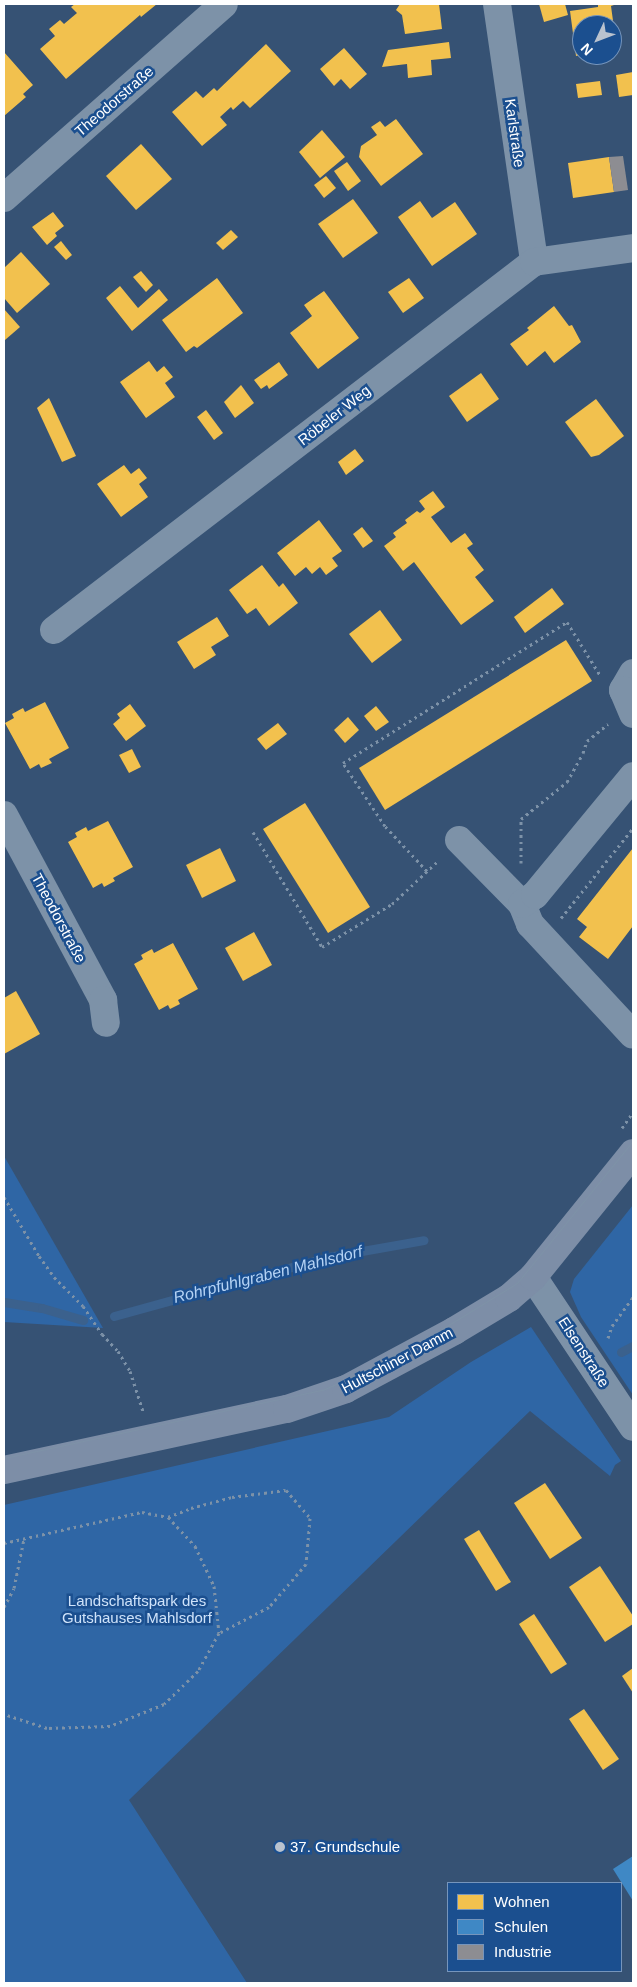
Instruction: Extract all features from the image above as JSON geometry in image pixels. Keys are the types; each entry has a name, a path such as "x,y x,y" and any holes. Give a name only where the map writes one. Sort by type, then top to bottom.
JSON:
{"main road":[{"name":"Hultschiner Damm","path":"4,1470 287,1409 346,1389 509,1298 533,1277 633,1153"}],"street":[{"name":"Theodorstraße","path":"4,198 224,4"},
{"name":"Karlstraße","path":"497,4 534,262"},
{"name":"Röbeler Weg","path":"54,630 534,262 633,248"},
{"path":"526,914 536,895 633,776"},
{"name":"Theodorstraße","path":"4,815 103,1000 106,1023"},
{"path":"459,840 633,1035"},
{"name":"Elsenstraße","path":"533,1277 633,1427"}],"path":[{"path":"427,871 385,826 343,763 567,622 611,692 630,697 603,727 587,740 583,753 567,782 521,819 526,914 559,921 633,828"},
{"path":"253,832 322,947 392,904 459,840"},
{"path":"4,1197 39,1256 54,1277 83,1306 102,1334 118,1351 130,1371 143,1412"},
{"path":"606,1344 612,1326 633,1296"},
{"path":"4,1542 142,1512 168,1517 232,1497 286,1490 310,1518 306,1564 269,1607 219,1633 198,1671 164,1704 110,1726 47,1728 4,1714"},
{"path":"168,1517 195,1546 214,1586 219,1633"},
{"path":"4,1607 14,1588 24,1539"}],"green space":[{"path":"4,1156 103,1328 4,1322"},
{"path":"633,1205 633,1395 581,1317 570,1292 574,1279"},
{"name":"Landschaftspark des Gutshauses Mahlsdorf","path":"531,1327 621,1461 615,1465 610,1476 530,1411 129,1800 247,1983 4,1983 4,1505 389,1417 471,1362"}],"building: Wohnen":[{"path":"75,4 157,4 141,17 140,15 66,79 40,49 55,36 49,29 60,20 64,24 77,13 71,7"},
{"path":"400,4 439,4 442,29 405,34 402,15 396,10"},
{"path":"539,4 565,4 568,15 544,22"},
{"path":"598,4 617,4 611,6 612,15 572,15 572,26 570,11 598,7"},
{"path":"449,42 451,58 431,60 432,75 408,78 407,64 382,67 388,50"},
{"path":"266,44 291,71 250,108 243,101 233,110 231,107 220,117 227,125 202,146 172,112 196,91 203,98 214,88 217,91"},
{"path":"344,48 367,74 350,89 341,79 334,86 320,69"},
{"path":"4,52 33,85 23,94 26,97 4,116"},
{"path":"633,72 633,95 619,97 616,75"},
{"path":"600,81 602,95 578,98 576,84"},
{"path":"396,119 423,154 381,186 359,157 361,146 377,135 371,127 380,121 385,127"},
{"path":"322,130 345,157 320,178 299,152"},
{"path":"141,144 172,179 136,210 106,176"},
{"path":"609,157 614,192 573,198 568,163"},
{"path":"347,162 361,181 348,191 334,171"},
{"path":"326,176 336,188 324,198 314,185"},
{"path":"353,199 378,233 343,258 318,224"},
{"path":"420,201 432,218 455,202 477,234 432,266 398,217"},
{"path":"53,212 64,226 55,233 57,236 47,245 32,227"},
{"path":"231,230 238,237 223,250 216,243"},
{"path":"61,241 72,255 66,260 54,247"},
{"path":"21,252 50,284 17,313 4,298 4,268"},
{"path":"141,271 153,285 146,292 133,277"},
{"path":"217,278 243,313 197,348 194,346 186,352 162,320"},
{"path":"409,278 424,298 403,313 388,292"},
{"path":"120,286 138,308 159,289 168,300 132,331 106,298"},
{"path":"324,291 359,338 318,369 290,333 312,316 304,305"},
{"path":"554,306 569,326 572,325 581,342 554,363 545,351 527,366 510,344 529,330 527,328"},
{"path":"4,309 20,327 5,340 4,337"},
{"path":"149,361 157,372 164,366 173,377 165,383 175,397 146,418 120,382"},
{"path":"279,362 288,375 269,389 267,385 261,389 254,380"},
{"path":"481,373 499,399 467,422 449,396"},
{"path":"241,385 254,403 235,418 224,402"},
{"path":"49,398 76,456 62,462 37,408"},
{"path":"596,399 624,436 599,455 591,457 565,422"},
{"path":"206,410 223,433 214,440 197,417"},
{"path":"355,449 364,461 346,475 338,462"},
{"path":"124,465 131,474 139,468 147,478 139,484 148,497 121,517 97,484"},
{"path":"433,491 445,507 431,517 451,543 465,533 473,544 467,548 484,570 475,577 494,601 461,625 414,562 403,571 384,546 396,537 393,533 407,523 405,520 417,511 420,513 425,509 419,501"},
{"path":"319,520 342,551 332,558 338,566 326,575 320,567 312,574 306,567 295,576 277,553"},
{"path":"362,527 373,541 363,548 353,534"},
{"path":"262,565 279,587 283,583 298,603 269,626 256,608 247,614 229,590"},
{"path":"552,588 564,604 525,633 514,617"},
{"path":"380,610 402,640 372,663 349,634"},
{"path":"217,617 229,636 211,647 216,655 194,669 177,642"},
{"path":"566,640 592,681 385,810 359,768"},
{"path":"45,702 69,748 49,759 52,763 41,768 39,764 30,769 5,723 14,718 12,714 23,708 25,712"},
{"path":"130,704 146,726 126,741 113,724 120,718 117,714"},
{"path":"376,706 389,722 376,731 364,716"},
{"path":"348,717 359,730 345,743 334,730"},
{"path":"278,723 287,734 266,750 257,739"},
{"path":"132,749 141,767 129,773 119,755"},
{"path":"305,803 370,907 328,933 263,829"},
{"path":"108,821 133,867 113,878 115,881 104,887 102,883 93,888 68,842 77,837 75,833 86,827 88,831"},
{"path":"220,848 236,881 202,898 186,865"},
{"path":"633,848 633,926 608,959 579,937 587,927 577,919"},
{"path":"254,932 272,965 243,981 225,948"},
{"path":"173,943 198,989 178,1000 180,1004 170,1009 168,1005 159,1010 134,964 143,959 141,955 152,949 154,953"},
{"path":"16,991 40,1034 4,1054 4,998"},
{"path":"545,1483 582,1538 550,1559 514,1503"},
{"path":"479,1530 511,1582 496,1591 464,1539"},
{"path":"600,1566 633,1616 633,1624 605,1642 569,1587"},
{"path":"534,1614 567,1664 551,1674 519,1624"},
{"path":"633,1668 633,1693 622,1676"},
{"path":"584,1709 619,1759 603,1770 569,1719"}],"building: Schulen":[{"path":"633,1856 633,1901 622,1882 613,1869"}],"building: Industrie":[{"path":"623,156 628,190 614,192 609,157"}],"waterway":[{"name":"Rohrpfuhlgraben Mahlsdorf","path":"114,1316 328,1257 424,1240"},
{"name":"Rohrpfuhlgraben Mahlsdorf","path":"4,1302 42,1308 83,1320"},
{"name":"Rohrpfuhlgraben Mahlsdorf","path":"621,1352 633,1346"}],"tram line":[{"path":"4,1458 325,1389 368,1369 437,1332 517,1283 633,1141"}],"place":[{"name":"37. Grundschule","path":"280,1847"}]}
